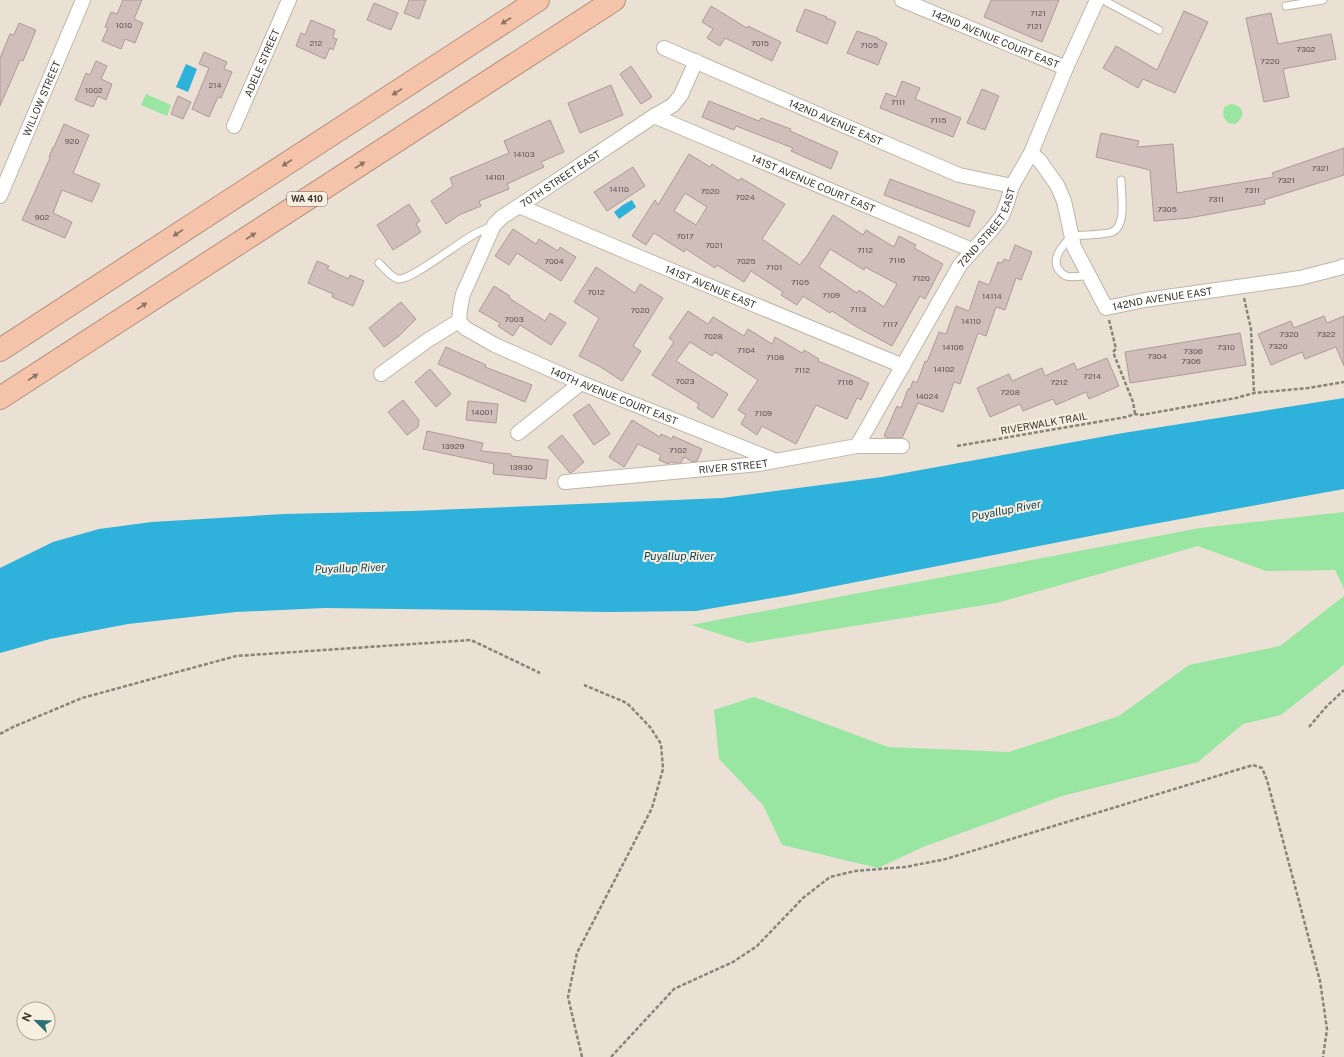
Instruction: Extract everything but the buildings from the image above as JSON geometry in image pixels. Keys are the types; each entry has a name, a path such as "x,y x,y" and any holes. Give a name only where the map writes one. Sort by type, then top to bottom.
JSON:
{"highway":[{"path":"0,350 538,0"},
{"name":"WA 410","path":"0,398 614,0"}],"street":[{"name":"WILLOW STREET","path":"0,196 83,0"},
{"name":"ADELE STREET","path":"234,126 289,0"},
{"name":"142ND AVENUE COURT EAST","path":"902,0 1066,68"},
{"name":"72ND STREET EAST","path":"857,446 960,265 1002,216 1008,203 1012,186 1031,152 1066,68 1097,0"},
{"name":"142ND AVENUE EAST","path":"664,48 960,176 1012,186"},
{"name":"70TH STREET EAST","path":"459,321 463,294 494,225 502,217 672,105 681,95 696,61"},
{"name":"141ST AVENUE COURT EAST","path":"654,116 972,250"},
{"name":"142ND AVENUE EAST","path":"1031,152 1040,161 1057,185 1064,201 1074,247 1106,308 1138,301 1300,278 1344,266"},
{"name":"141ST AVENUE EAST","path":"519,206 626,252 903,366"},
{"path":"381,374 428,340 459,321"},
{"name":"140TH AVENUE COURT EAST","path":"459,321 465,328 495,345 581,382 774,460"},
{"path":"518,433 581,382"},
{"name":"RIVER STREET","path":"565,482 759,464 774,460 857,446 902,446"}],"lane":[{"path":"1103,0 1159,30"},
{"path":"1286,6 1323,0"},
{"path":"1089,275 1067,276 1059,270 1056,263 1058,255 1071,236 1111,232 1118,228 1122,218 1121,180"},
{"path":"378,263 391,275 398,279 408,277 474,234 494,225"}],"path":[{"path":"1242,286 1251,329 1254,393"},
{"path":"1106,308 1116,349 1113,352 1133,402 1135,414"},
{"name":"RIVERWALK TRAIL","path":"956,446 1126,417 1135,414 1236,398 1254,393 1314,388 1344,382"},
{"path":"0,734 82,698 236,656 471,640 540,673"},
{"path":"582,1057 568,997 577,953 652,808 663,769 660,744 650,727 627,703 584,686"},
{"path":"1309,727 1326,707 1344,690"},
{"path":"611,1057 674,989 733,962 757,946 803,898 830,877 855,871 905,867 946,859 1253,765 1262,768 1267,780 1320,981 1327,1030 1323,1057"}],"green space":[{"path":"146,94 171,105 167,116 141,105"},
{"path":"1231,104 1239,107 1242,112 1241,118 1235,124 1228,123 1223,116 1224,107"},
{"path":"1344,512 1344,589 1335,570 1266,571 1198,546 997,603 748,643 691,625 1200,528"},
{"path":"1344,596 1344,665 1281,715 1243,724 1198,762 1062,796 923,847 878,868 782,845 763,805 719,759 714,710 754,697 888,747 1009,752 1119,716 1189,665 1280,646"}],"water":[{"path":"186,64 197,69 188,92 176,87"},
{"path":"632,200 636,207 619,219 614,212"},
{"name":"Puyallup River","path":"1344,398 1344,489 1126,529 790,595 696,611 609,612 325,608 236,612 128,624 50,639 0,653 0,568 53,542 99,529 152,522 284,514 412,511 722,498 882,477 1123,433"}]}
